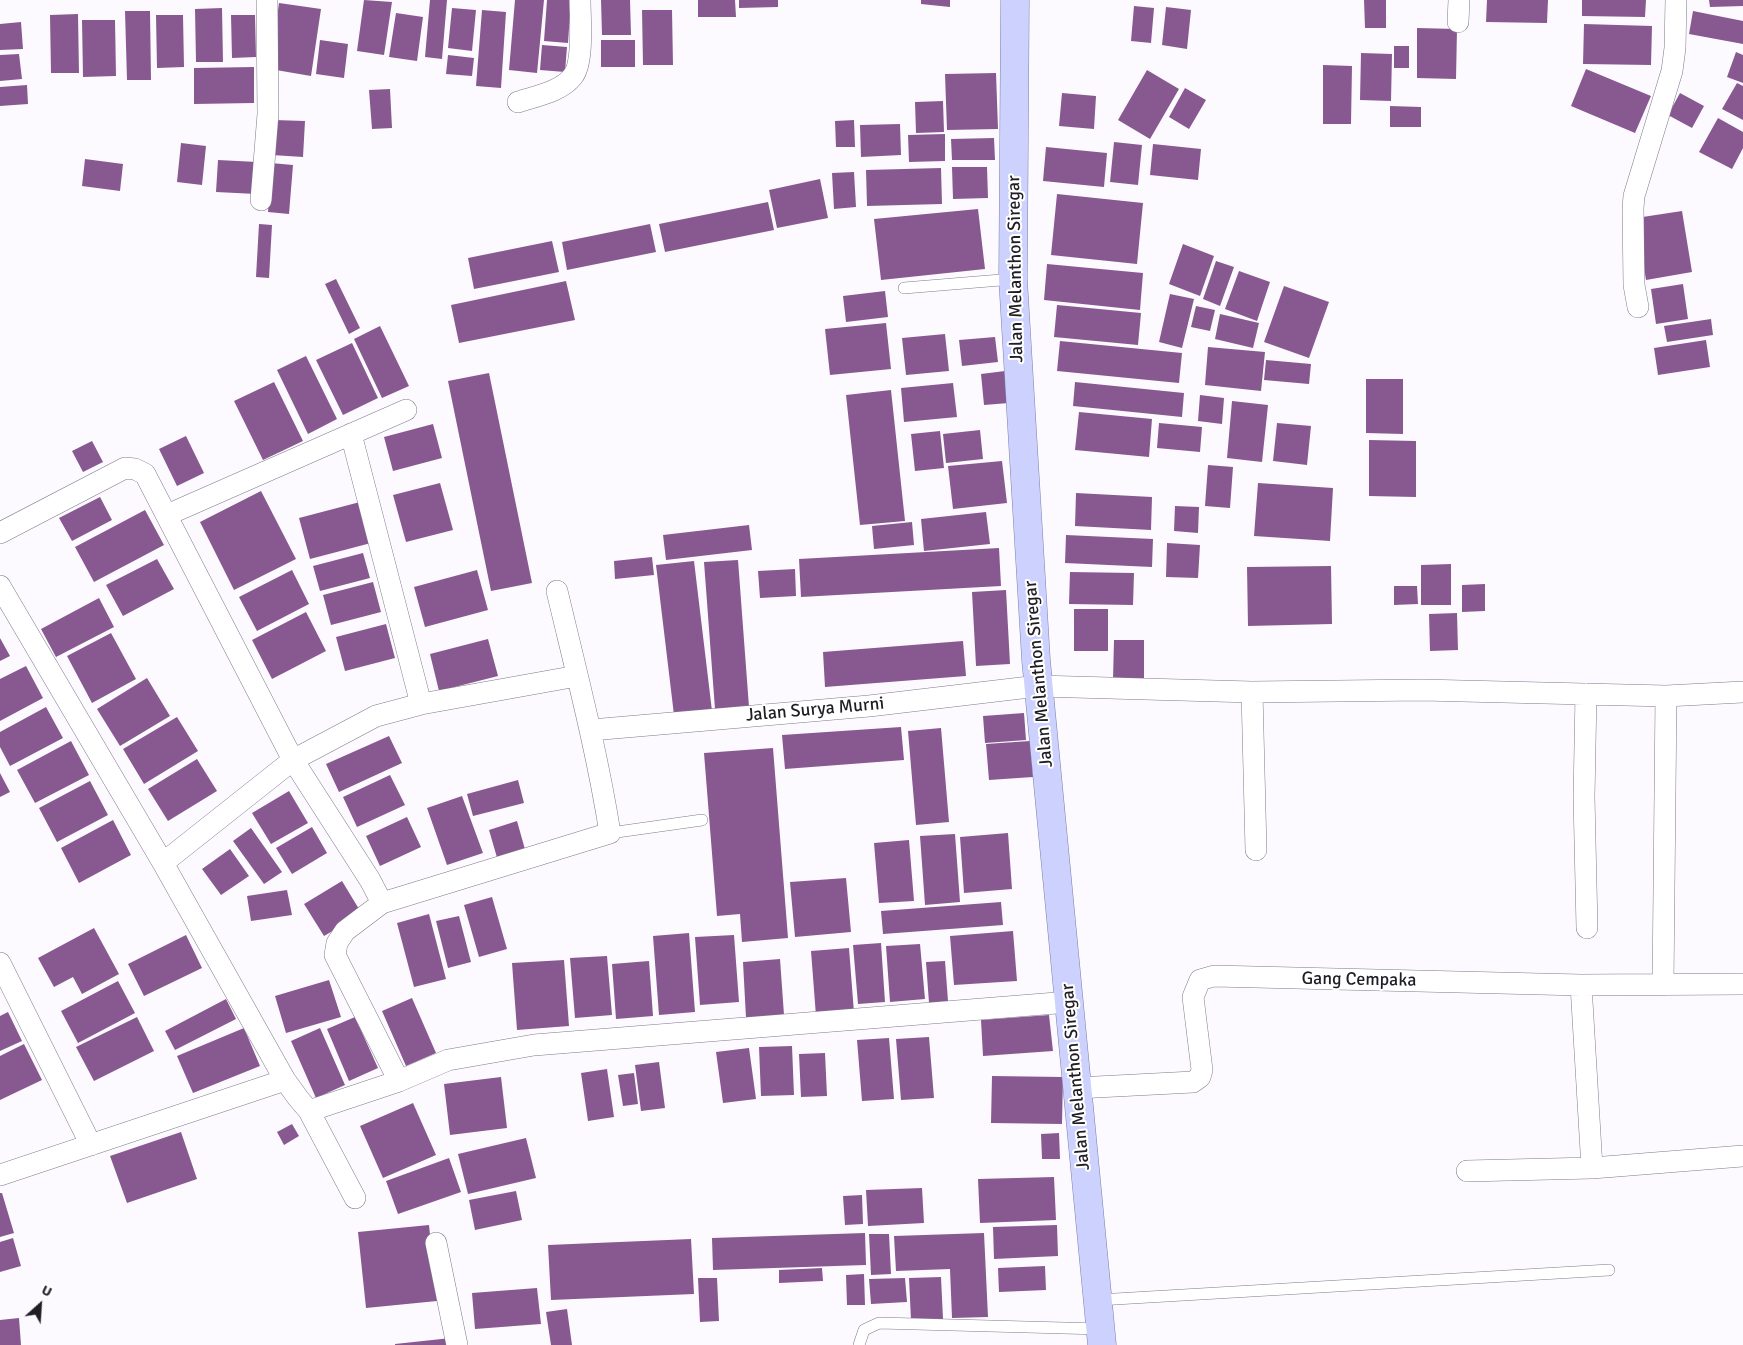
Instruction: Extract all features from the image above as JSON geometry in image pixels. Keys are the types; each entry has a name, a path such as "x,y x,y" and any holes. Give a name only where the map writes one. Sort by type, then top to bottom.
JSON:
{"main road":[{"name":"Jalan Melanthon Siregar","path":"1015,0 1013,279 1038,686 1102,1337"}],"street":[{"path":"261,200 268,114 267,0"},
{"path":"518,102 549,92 574,76 581,35 580,0"},
{"path":"1458,22 1459,0"},
{"path":"1638,307 1634,285 1634,196 1672,71 1675,48 1676,0"},
{"path":"167,515 406,410"},
{"path":"352,434 422,704"},
{"path":"0,533 125,468 135,469 144,474 293,760 370,880 382,903"},
{"path":"0,586 163,863 285,1080 309,1111 355,1198"},
{"path":"399,1081 335,954 337,943 345,931 382,903 610,833 591,730 557,590"},
{"path":"163,863 293,760 376,716 422,704 577,676"},
{"name":"Jalan Surya Murni","path":"591,730 869,706 1038,686 1252,692 1422,690 1666,696 1743,692"},
{"path":"1252,692 1256,850"},
{"path":"1586,694 1584,806 1587,928"},
{"path":"1663,985 1666,696"},
{"path":"0,963 91,1145"},
{"name":"Gang Cempaka","path":"1077,1088 1192,1082 1200,1078 1202,1070 1193,997 1200,980 1214,976 1581,985 1743,984"},
{"path":"1581,985 1592,1168"},
{"path":"309,1111 399,1081 448,1060 534,1045 1069,1002"},
{"path":"0,1175 285,1080"},
{"path":"1467,1171 1592,1168 1743,1156"},
{"path":"436,1243 457,1345"}],"lane":[{"path":"904,288 1013,279"},
{"path":"610,833 702,820"},
{"path":"1098,1300 1609,1270"},
{"path":"859,1345 864,1330 879,1323 1102,1337"}],"building":[{"path":"364,0 392,2 384,55 357,51"},
{"path":"430,0 447,0 442,59 425,57"},
{"path":"515,0 544,0 537,73 509,70"},
{"path":"547,0 571,0 568,43 544,41"},
{"path":"601,0 630,0 631,35 602,35"},
{"path":"698,0 735,0 736,17 698,17"},
{"path":"739,0 778,0 778,7 739,8"},
{"path":"921,0 950,0 950,7 921,4"},
{"path":"1364,0 1386,0 1386,28 1365,28"},
{"path":"1487,0 1548,0 1547,23 1486,22"},
{"path":"1582,0 1646,0 1645,17 1582,16"},
{"path":"1709,0 1743,0 1743,6 1710,7"},
{"path":"279,3 321,9 311,76 270,69"},
{"path":"1134,6 1154,8 1151,43 1131,41"},
{"path":"1166,7 1191,10 1187,49 1162,45"},
{"path":"222,8 223,62 196,62 195,9"},
{"path":"452,8 476,10 472,51 448,48"},
{"path":"482,10 506,12 501,88 476,86"},
{"path":"642,10 672,10 673,65 643,65"},
{"path":"125,11 150,11 151,80 127,80"},
{"path":"1693,11 1743,21 1743,44 1689,34"},
{"path":"396,13 423,17 417,61 389,57"},
{"path":"78,14 79,73 51,73 50,15"},
{"path":"156,15 183,15 184,67 157,68"},
{"path":"231,15 255,15 256,57 232,58"},
{"path":"82,20 115,20 116,76 83,77"},
{"path":"21,22 23,49 0,50 0,24"},
{"path":"1584,24 1652,26 1651,65 1583,64"},
{"path":"1417,28 1457,29 1456,79 1417,78"},
{"path":"320,40 348,44 344,78 316,74"},
{"path":"601,40 635,40 635,67 601,67"},
{"path":"542,45 567,47 565,72 540,70"},
{"path":"1394,46 1409,46 1409,68 1394,68"},
{"path":"1736,52 1743,55 1743,83 1727,77"},
{"path":"1361,53 1392,54 1391,101 1360,100"},
{"path":"19,54 22,79 0,81 0,55"},
{"path":"448,55 474,58 472,76 446,74"},
{"path":"1323,65 1352,66 1351,124 1323,124"},
{"path":"254,67 254,103 194,104 194,68"},
{"path":"1586,69 1651,96 1635,133 1571,106"},
{"path":"1147,70 1179,89 1150,139 1118,120"},
{"path":"996,73 998,129 947,130 945,74"},
{"path":"1737,83 1743,86 1743,120 1722,109"},
{"path":"27,85 28,104 0,106 0,87"},
{"path":"1185,88 1206,100 1189,129 1169,117"},
{"path":"390,89 392,128 372,129 369,90"},
{"path":"1062,93 1096,96 1094,129 1059,126"},
{"path":"1680,93 1704,106 1692,128 1668,115"},
{"path":"943,101 944,132 916,133 915,102"},
{"path":"1390,106 1421,107 1421,127 1390,127"},
{"path":"1718,118 1743,132 1743,148 1732,169 1699,152"},
{"path":"274,120 305,121 303,157 272,155"},
{"path":"854,120 855,147 836,147 835,121"},
{"path":"900,124 901,155 861,157 860,125"},
{"path":"945,134 945,161 909,162 908,135"},
{"path":"994,138 995,160 952,160 951,139"},
{"path":"1114,142 1142,145 1138,185 1110,182"},
{"path":"181,143 206,146 202,185 177,182"},
{"path":"1153,144 1201,149 1198,180 1150,175"},
{"path":"1046,147 1107,153 1104,187 1043,181"},
{"path":"85,159 123,164 120,191 82,186"},
{"path":"218,160 257,162 256,194 216,192"},
{"path":"271,163 293,165 289,214 268,212"},
{"path":"952,167 987,167 988,198 953,199"},
{"path":"941,168 942,204 867,206 866,170"},
{"path":"854,172 856,207 834,209 832,173"},
{"path":"820,179 828,218 777,228 769,190"},
{"path":"1057,194 1143,203 1137,264 1051,255"},
{"path":"768,202 774,230 665,252 659,224"},
{"path":"978,209 985,269 881,280 874,219"},
{"path":"1682,211 1692,272 1646,280 1636,218"},
{"path":"259,224 272,225 269,278 256,277"},
{"path":"650,224 656,252 567,270 562,242"},
{"path":"552,241 559,272 474,289 468,258"},
{"path":"1183,244 1214,256 1200,296 1169,284"},
{"path":"1216,261 1234,267 1220,306 1203,299"},
{"path":"1047,264 1143,273 1140,310 1044,300"},
{"path":"1239,271 1270,282 1257,321 1225,309"},
{"path":"336,279 360,328 349,334 325,284"},
{"path":"566,281 575,320 459,343 451,305"},
{"path":"1683,284 1688,319 1656,324 1651,289"},
{"path":"1284,286 1329,302 1309,358 1264,342"},
{"path":"885,291 888,317 846,322 843,296"},
{"path":"1170,294 1194,299 1182,348 1159,342"},
{"path":"1057,305 1141,313 1138,345 1054,337"},
{"path":"1196,306 1215,310 1210,331 1191,327"},
{"path":"1220,314 1259,323 1253,348 1215,339"},
{"path":"1711,319 1713,335 1667,342 1664,326"},
{"path":"886,323 891,369 830,375 825,329"},
{"path":"380,326 409,386 382,398 354,339"},
{"path":"945,334 949,371 906,375 902,338"},
{"path":"995,337 998,362 962,366 959,340"},
{"path":"1706,340 1710,367 1658,375 1654,348"},
{"path":"1060,341 1182,353 1179,383 1057,371"},
{"path":"352,343 378,398 343,415 316,360"},
{"path":"1208,347 1265,352 1261,391 1205,385"},
{"path":"306,356 337,419 308,434 277,370"},
{"path":"1266,360 1311,364 1309,384 1264,380"},
{"path":"1005,371 1009,403 984,405 981,374"},
{"path":"489,373 532,583 491,591 448,381"},
{"path":"1366,379 1403,379 1403,434 1366,433"},
{"path":"274,382 303,441 263,460 234,401"},
{"path":"1075,382 1184,393 1182,417 1073,406"},
{"path":"953,383 957,417 904,422 901,388"},
{"path":"891,390 905,521 860,525 846,395"},
{"path":"1200,395 1224,398 1222,424 1198,421"},
{"path":"1232,401 1268,405 1262,462 1227,458"},
{"path":"1079,412 1152,419 1149,457 1075,450"},
{"path":"1159,423 1202,427 1200,452 1157,448"},
{"path":"1277,423 1311,426 1307,465 1273,461"},
{"path":"433,424 442,458 393,471 384,437"},
{"path":"980,430 983,459 946,463 943,434"},
{"path":"940,431 944,468 915,471 911,434"},
{"path":"186,436 204,473 177,486 159,449"},
{"path":"1369,440 1416,441 1416,497 1369,496"},
{"path":"92,441 103,462 83,472 72,451"},
{"path":"1002,461 1007,503 953,509 948,466"},
{"path":"1208,465 1233,467 1230,508 1205,506"},
{"path":"440,483 453,530 406,542 393,495"},
{"path":"1258,483 1333,488 1330,541 1254,536"},
{"path":"261,491 296,559 234,590 200,522"},
{"path":"1076,493 1152,497 1151,530 1075,526"},
{"path":"100,497 112,520 72,541 59,518"},
{"path":"360,502 371,543 310,559 299,518"},
{"path":"1175,506 1199,507 1198,533 1174,531"},
{"path":"145,510 164,545 94,582 75,547"},
{"path":"986,512 990,544 924,551 921,519"},
{"path":"912,522 914,545 874,549 872,526"},
{"path":"749,525 752,550 666,560 663,535"},
{"path":"1066,535 1153,539 1152,567 1065,563"},
{"path":"1167,543 1200,545 1198,578 1166,577"},
{"path":"999,548 1001,586 801,597 799,559"},
{"path":"363,553 370,578 320,591 313,566"},
{"path":"652,557 654,575 615,579 614,561"},
{"path":"157,559 174,589 123,616 106,585"},
{"path":"738,560 749,707 715,709 704,562"},
{"path":"694,561 712,711 674,715 656,565"},
{"path":"1451,564 1451,605 1421,605 1421,565"},
{"path":"1331,566 1332,624 1248,626 1247,567"},
{"path":"795,569 796,596 760,598 758,571"},
{"path":"292,570 309,604 257,631 239,597"},
{"path":"477,570 488,610 425,627 414,587"},
{"path":"1070,572 1134,573 1133,605 1069,604"},
{"path":"373,582 381,612 331,625 323,595"},
{"path":"1485,584 1485,611 1462,612 1462,585"},
{"path":"1394,586 1417,586 1418,604 1394,605"},
{"path":"1006,590 1010,664 976,666 972,592"},
{"path":"99,598 114,627 56,657 41,629"},
{"path":"1074,609 1108,609 1108,651 1074,651"},
{"path":"306,612 326,651 272,679 252,640"},
{"path":"1457,613 1458,650 1430,651 1429,614"},
{"path":"386,624 395,658 345,671 336,637"},
{"path":"111,633 136,679 92,703 67,656"},
{"path":"0,638 10,656 0,661"},
{"path":"488,639 498,676 439,691 430,654"},
{"path":"1114,640 1144,640 1144,681 1113,680"},
{"path":"963,641 966,676 825,687 823,652"},
{"path":"26,666 43,698 0,721 0,679"},
{"path":"147,678 170,716 120,746 97,709"},
{"path":"46,707 63,738 10,766 0,747 0,732"},
{"path":"1024,713 1026,740 985,743 983,716"},
{"path":"177,717 198,751 144,784 123,749"},
{"path":"901,727 904,760 785,769 782,735"},
{"path":"941,728 949,822 916,825 908,731"},
{"path":"389,736 402,763 339,792 326,764"},
{"path":"71,741 89,775 35,803 17,770"},
{"path":"1030,741 1033,777 989,780 986,744"},
{"path":"773,748 788,938 742,942 740,914 717,916 704,753"},
{"path":"197,759 217,791 168,821 148,789"},
{"path":"0,773 10,792 0,797"},
{"path":"390,775 405,805 357,827 343,797"},
{"path":"518,780 524,803 473,816 467,794"},
{"path":"90,781 108,815 57,842 39,808"},
{"path":"289,791 308,823 271,844 252,813"},
{"path":"462,796 483,853 447,865 427,808"},
{"path":"407,817 421,847 380,866 366,836"},
{"path":"113,820 131,855 79,883 61,848"},
{"path":"517,821 526,853 498,861 489,830"},
{"path":"312,827 327,853 292,874 276,848"},
{"path":"251,828 282,872 264,884 233,841"},
{"path":"1008,833 1012,889 964,893 960,837"},
{"path":"955,834 960,902 925,905 920,836"},
{"path":"909,840 914,901 879,903 874,843"},
{"path":"230,849 249,876 221,895 202,869"},
{"path":"846,878 851,932 795,937 790,882"},
{"path":"342,881 362,914 324,936 304,904"},
{"path":"287,890 292,915 251,921 247,896"},
{"path":"492,897 507,949 479,957 464,905"},
{"path":"1001,902 1003,925 883,934 881,911"},
{"path":"429,914 446,979 414,987 397,923"},
{"path":"459,916 471,962 448,968 436,921"},
{"path":"94,928 119,974 82,994 73,977 54,987 38,958"},
{"path":"1013,931 1017,981 954,985 950,936"},
{"path":"689,933 695,1012 659,1015 653,936"},
{"path":"186,935 202,968 144,996 128,964"},
{"path":"734,935 739,1002 700,1005 695,937"},
{"path":"881,943 885,1002 858,1004 853,945"},
{"path":"920,944 925,999 890,1002 886,946"},
{"path":"849,948 854,1013 816,1016 811,951"},
{"path":"607,956 612,1015 575,1018 570,958"},
{"path":"780,959 784,1015 746,1018 743,962"},
{"path":"564,960 569,1026 517,1030 512,963"},
{"path":"649,961 653,1016 616,1019 612,964"},
{"path":"945,961 948,1001 929,1003 926,962"},
{"path":"329,980 341,1017 286,1033 275,996"},
{"path":"118,981 135,1013 78,1043 61,1011"},
{"path":"412,998 436,1053 406,1066 382,1011"},
{"path":"226,999 236,1019 175,1050 165,1031"},
{"path":"8,1012 22,1041 0,1051 0,1016"},
{"path":"1049,1015 1053,1051 983,1056 981,1020"},
{"path":"137,1017 154,1051 94,1081 76,1047"},
{"path":"355,1017 378,1068 349,1081 327,1029"},
{"path":"244,1028 260,1066 193,1093 177,1056"},
{"path":"320,1028 345,1085 316,1098 291,1041"},
{"path":"929,1037 934,1098 901,1100 896,1039"},
{"path":"889,1038 894,1099 862,1101 857,1040"},
{"path":"24,1044 42,1080 0,1100 0,1056"},
{"path":"792,1046 794,1095 761,1096 759,1047"},
{"path":"749,1048 756,1099 723,1103 716,1052"},
{"path":"825,1053 827,1096 801,1097 799,1054"},
{"path":"659,1062 665,1108 641,1111 635,1065"},
{"path":"607,1069 614,1117 588,1121 581,1073"},
{"path":"634,1073 638,1104 623,1106 618,1075"},
{"path":"992,1076 1063,1077 1062,1124 991,1123"},
{"path":"501,1077 507,1128 450,1135 444,1084"},
{"path":"413,1103 436,1155 383,1178 360,1126"},
{"path":"292,1124 299,1136 284,1145 277,1132"},
{"path":"181,1132 197,1179 127,1203 110,1156"},
{"path":"1059,1133 1060,1159 1042,1159 1041,1134"},
{"path":"526,1138 536,1178 468,1194 458,1154"},
{"path":"449,1158 461,1192 398,1214 386,1181"},
{"path":"1054,1177 1056,1220 980,1223 978,1179"},
{"path":"922,1188 924,1223 868,1226 866,1190"},
{"path":"516,1191 522,1220 475,1230 469,1200"},
{"path":"0,1193 2,1193 14,1233 0,1237"},
{"path":"862,1195 863,1224 845,1225 843,1196"},
{"path":"429,1225 437,1301 366,1308 358,1232"},
{"path":"1057,1225 1058,1256 994,1259 993,1227"},
{"path":"865,1233 866,1265 713,1270 712,1238"},
{"path":"984,1233 988,1317 952,1318 950,1269 896,1271 894,1236"},
{"path":"869,1234 889,1234 891,1274 871,1275"},
{"path":"13,1238 21,1266 0,1272 0,1242"},
{"path":"691,1239 694,1294 551,1300 548,1245"},
{"path":"1045,1266 1046,1290 999,1292 998,1268"},
{"path":"822,1268 823,1281 779,1283 779,1270"},
{"path":"864,1274 865,1305 847,1305 846,1275"},
{"path":"941,1277 943,1319 911,1320 909,1278"},
{"path":"698,1278 717,1278 719,1321 700,1322"},
{"path":"905,1278 907,1302 871,1304 869,1279"},
{"path":"537,1288 541,1324 475,1329 472,1293"},
{"path":"567,1309 572,1345 551,1345 546,1312"},
{"path":"19,1318 21,1345 0,1345 0,1320"},
{"path":"451,1338 451,1345 395,1345 395,1344"}]}
